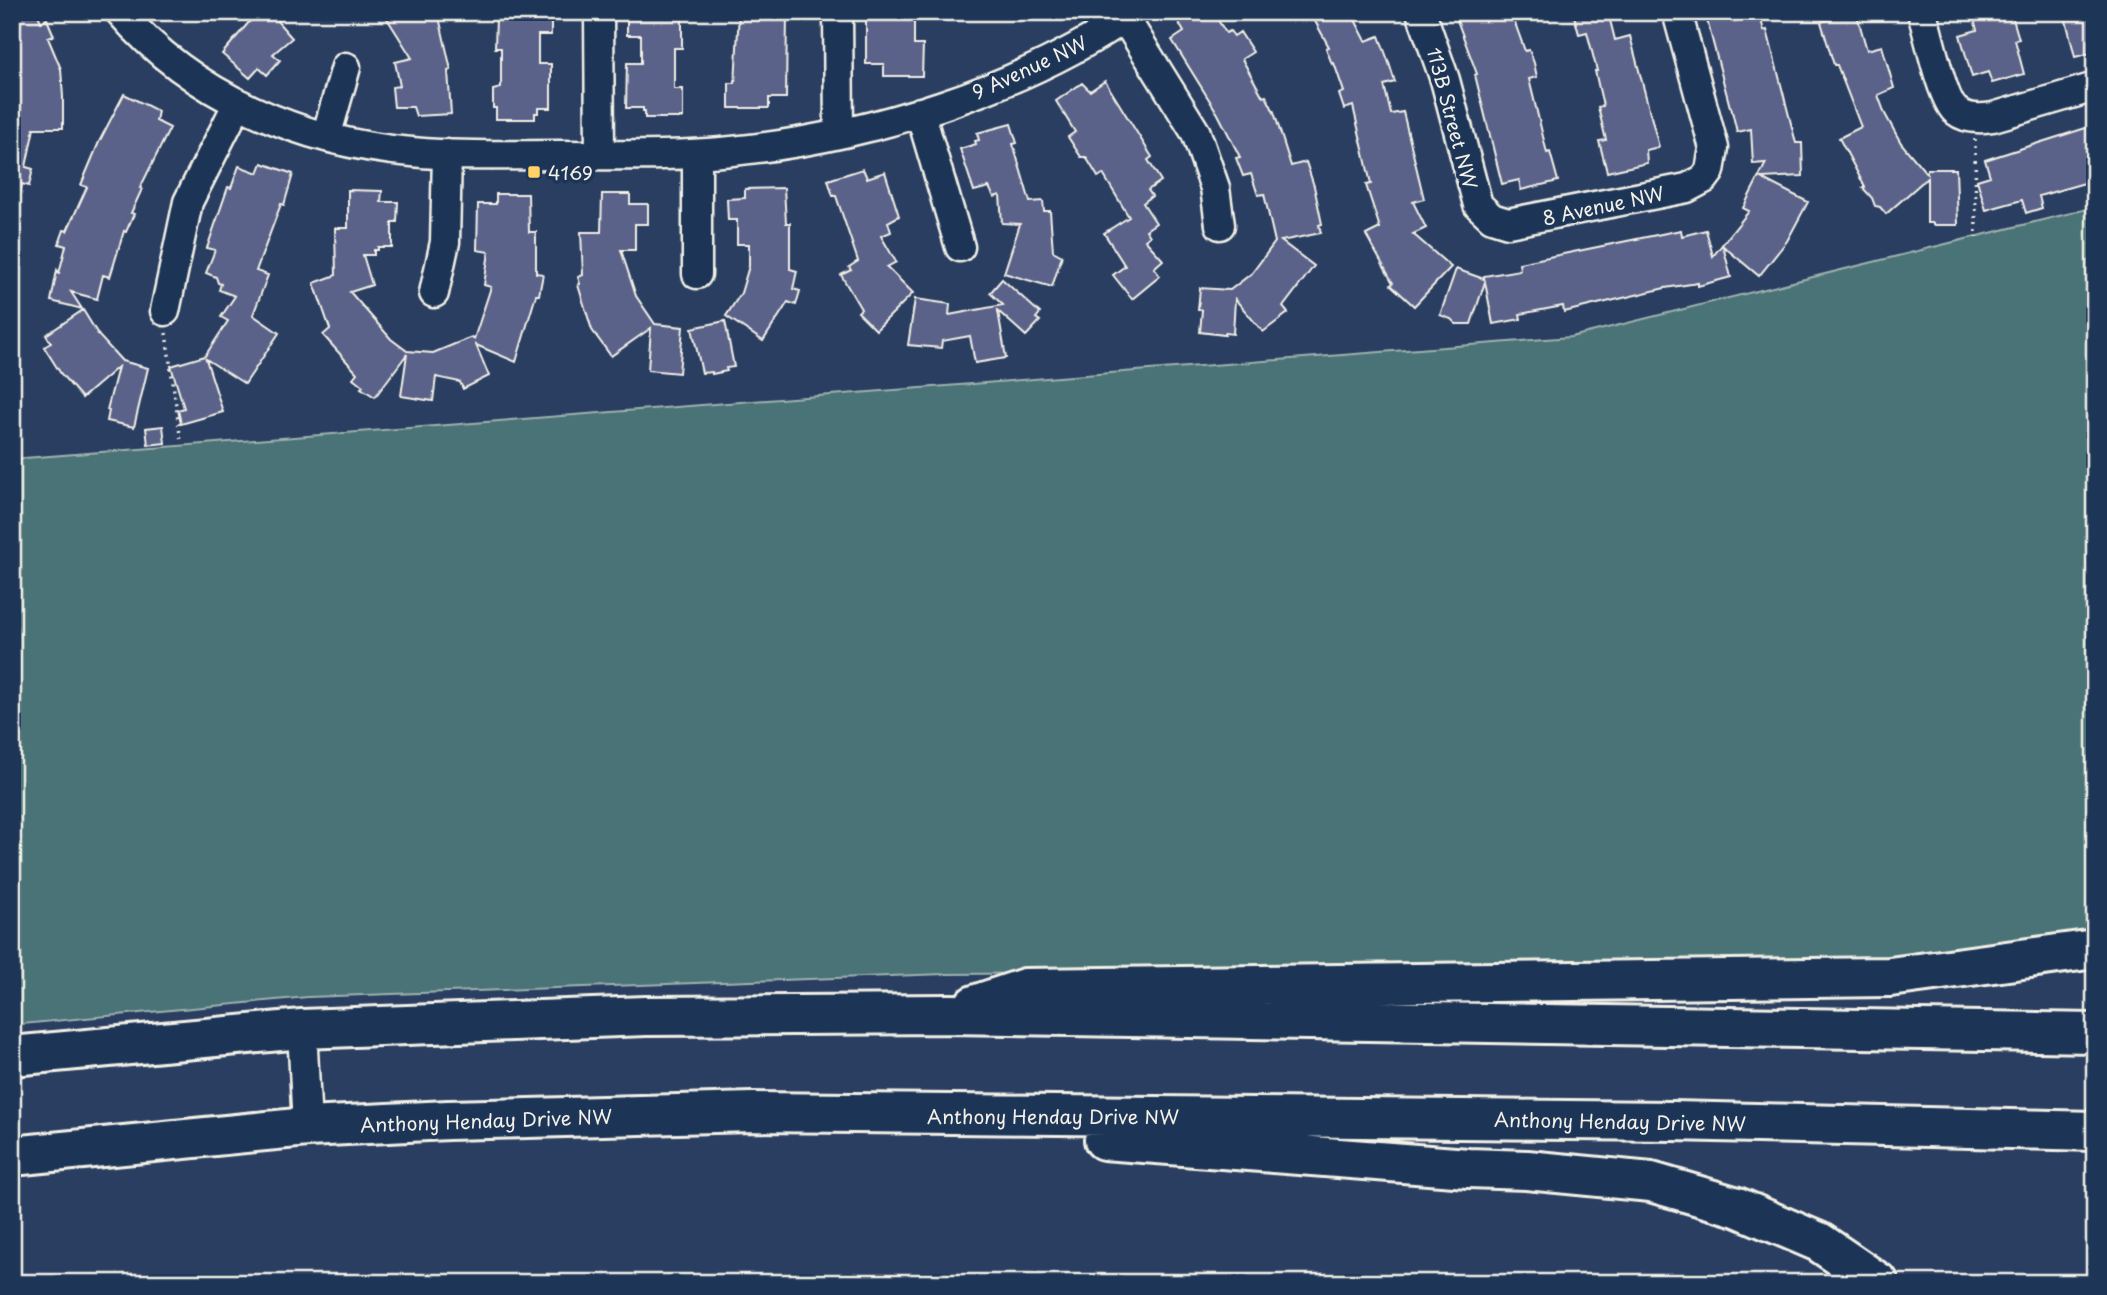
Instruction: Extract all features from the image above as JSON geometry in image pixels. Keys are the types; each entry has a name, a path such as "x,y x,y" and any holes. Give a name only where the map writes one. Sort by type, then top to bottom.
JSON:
{"highway":[{"path":"948,1014 1025,988 1890,977 2095,949"},
{"path":"12,1056 302,1029 646,1016 948,1014 2095,1033"},
{"path":"753,1112 1468,1168 1527,1170 1651,1182 1737,1207 1819,1242 1879,1283"},
{"name":"Anthony Henday Drive NW","path":"12,1156 307,1127 448,1120 753,1112 1023,1117 1673,1121 2095,1131"}],"street":[{"name":"9 Avenue NW","path":"120,12 147,40 203,84 274,120 326,137 380,149 447,154 600,155 697,154 769,146 839,133 920,112 1021,74 1066,52 1126,14"},
{"path":"599,12 600,155"},
{"path":"838,12 839,133"},
{"name":"113B Street NW","path":"1421,12 1446,80 1474,195 1478,205 1492,218"},
{"name":"8 Avenue NW","path":"1492,218 1518,223 1687,188 1704,179 1710,171 1714,148 1677,12"},
{"path":"1922,12 1946,95 1966,115 1993,117 2095,87"},
{"path":"1126,14 1196,133 1215,188 1220,225"},
{"path":"326,137 346,66"},
{"path":"165,311 188,202 238,103"},
{"path":"920,112 960,247"},
{"path":"434,293 445,242 447,154"},
{"path":"697,154 697,274"},
{"path":"302,1029 307,1127"}],"path":[{"path":"1966,115 1976,238"},
{"path":"165,311 166,345 181,442"}],"green space":[{"path":"2095,207 2095,935 1904,965 945,974 308,997 12,1025 12,459 1571,337"}],"building":[{"path":"12,12 37,12 41,22 47,19 54,36 48,38 61,69 63,97 63,128 34,128 26,167 33,169 29,186 22,184 19,200 12,199"},
{"path":"242,12 286,12 277,21 292,38 273,54 280,60 267,75 259,68 250,78 222,54 250,21"},
{"path":"383,12 447,12 439,17 451,70 448,71 451,114 416,116 413,107 394,107 392,87 400,86 395,62 412,58"},
{"path":"787,12 786,98 769,98 769,108 729,108 729,83 735,83 739,13"},
{"path":"883,12 914,12 914,45 923,45 922,76 884,76 884,64 866,64 866,19 883,19"},
{"path":"1195,12 1213,12 1226,33 1230,31 1234,36 1240,32 1253,52 1242,59 1274,112 1291,166 1306,162 1314,186 1322,224 1319,225 1321,233 1281,241 1314,266 1283,307 1288,313 1263,332 1235,299 1233,334 1200,332 1200,288 1230,290 1252,273 1275,242 1264,194 1258,195 1251,174 1243,176 1236,158 1240,157 1218,114 1172,40 1184,32 1179,23"},
{"path":"1310,12 1351,12 1366,41 1379,36 1389,63 1395,82 1384,85 1391,114 1403,112 1424,199 1413,202 1426,228 1413,234 1451,267 1414,306 1391,285 1393,283 1366,235 1380,228 1366,185 1371,184 1353,106 1344,109 1339,94 1344,92 1326,48 1329,47"},
{"path":"1454,12 1511,12 1525,51 1529,50 1534,63 1537,77 1529,79 1547,153 1550,152 1558,181 1521,190 1519,180 1502,184 1475,75 1477,74"},
{"path":"1573,12 1608,12 1615,40 1630,36 1659,147 1646,150 1647,163 1607,172 1599,141 1606,140 1598,107 1603,106 1597,71 1587,32 1579,34"},
{"path":"1723,12 1759,12 1764,31 1767,30 1796,143 1802,143 1803,176 1761,178 1808,202 1787,241 1759,276 1723,246 1731,277 1698,286 1698,283 1665,288 1564,312 1563,306 1520,314 1521,319 1493,324 1485,282 1471,324 1456,324 1440,315 1456,269 1484,279 1484,276 1520,270 1519,263 1681,230 1682,236 1706,230 1713,256 1749,211 1743,208 1766,163 1753,164 1751,129 1737,132 1707,20 1724,16"},
{"path":"1829,12 1856,12 1867,50 1882,46 1894,88 1878,95 1885,114 1901,143 1927,174 1927,169 1956,169 1958,225 1927,223 1927,178 1886,214 1880,207 1875,206 1863,188 1865,187 1839,138 1861,127 1837,65 1834,65 1821,22 1831,19"},
{"path":"1972,12 2011,12 2019,39 2015,40 2024,74 1992,83 1988,72 1972,77 1960,35 1977,30"},
{"path":"2064,12 2095,12 2095,52 2075,57"},
{"path":"627,14 682,16 682,48 674,48 674,89 683,89 683,118 645,118 643,108 626,108 627,63 641,63 641,35 627,35"},
{"path":"551,15 551,35 538,35 538,64 551,64 551,108 538,108 535,119 496,119 493,90 501,88 501,48 495,48 496,17"},
{"path":"1105,81 1152,157 1148,160 1161,181 1148,190 1152,196 1143,203 1156,223 1146,230 1150,236 1145,240 1163,260 1154,268 1160,276 1132,299 1113,275 1125,266 1104,233 1129,217 1103,174 1098,177 1086,157 1081,157 1068,137 1075,132 1056,101 1082,83 1090,91"},
{"path":"124,94 158,111 156,121 170,128 140,188 142,189 131,213 134,214 126,232 124,231 110,277 103,275 97,299 71,292 82,309 51,301 57,270 59,273 66,246 59,244 87,187 81,185 99,142"},
{"path":"1011,124 1017,143 1013,144 1030,202 1043,201 1044,211 1050,211 1053,251 1062,256 1052,287 1004,273 1020,224 1002,223 1000,195 994,197 989,187 974,191 960,149 976,144 975,141 979,140 977,133"},
{"path":"2092,126 2095,136 2095,180 2039,196 2042,208 2026,213 2022,200 1986,210 1977,180 1990,176 1985,160"},
{"path":"262,163 293,174 284,205 281,204 256,271 268,275 253,315 279,333 245,384 206,359 223,412 181,424 178,410 184,408 171,366 205,356 228,321 221,317 235,296 219,290 221,284 216,277 206,273 215,250 207,248 228,187 231,188 239,166 258,173"},
{"path":"863,169 867,178 885,172 899,216 888,222 891,232 881,236 896,262 887,267 913,293 876,330 858,312 861,309 841,275 851,270 849,267 858,261 828,180"},
{"path":"784,188 786,223 790,223 790,269 797,271 793,289 800,291 796,305 788,302 763,341 726,316 741,293 749,266 749,244 737,244 737,220 728,220 727,199 745,198 745,189"},
{"path":"348,190 382,191 381,202 398,202 397,222 392,222 392,247 378,247 378,250 374,250 374,255 363,255 372,285 350,292 391,339 407,351 433,353 472,337 474,339 491,287 484,285 489,252 477,250 478,204 496,204 496,194 528,194 529,232 536,232 536,273 543,274 539,295 536,295 516,362 476,345 489,376 463,389 460,382 436,377 433,401 401,396 407,354 375,397 361,388 363,386 353,378 357,373 323,335 330,329 314,283 336,275 335,228 348,228"},
{"path":"602,194 630,194 630,204 648,204 648,224 635,224 635,250 621,250 636,296 655,324 683,327 679,373 648,370 651,328 611,356 592,330 578,285 578,277 583,275 581,232 601,232"},
{"path":"1002,279 1040,313 1036,318 1040,321 1026,336 998,311 1006,358 975,363 970,336 942,341 941,348 908,345 915,299 950,304 949,315 1003,305 990,293"},
{"path":"83,310 99,336 122,361 148,368 134,427 107,421 107,410 118,367 82,398 61,374 44,347 51,343 46,335"},
{"path":"725,321 734,367 712,374 702,373 692,328"},
{"path":"163,426 165,443 148,445 146,428"}],"place":[{"name":"4169","path":"534,172"}]}
